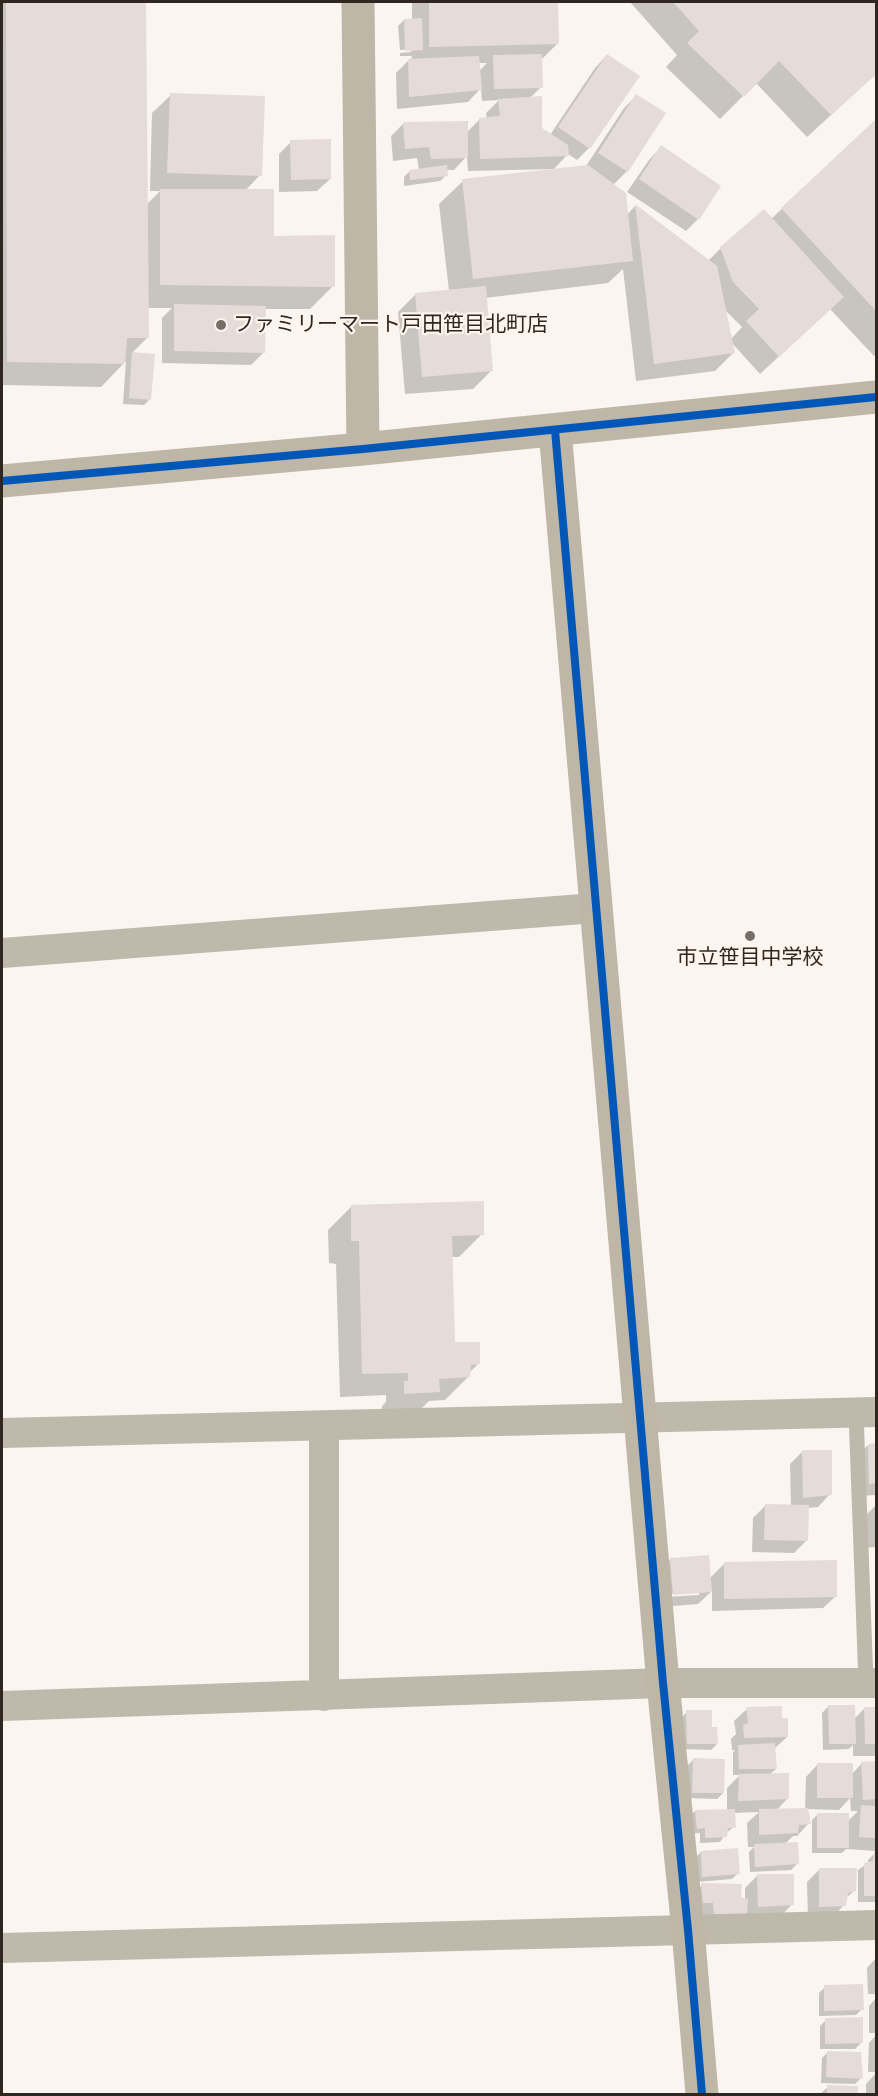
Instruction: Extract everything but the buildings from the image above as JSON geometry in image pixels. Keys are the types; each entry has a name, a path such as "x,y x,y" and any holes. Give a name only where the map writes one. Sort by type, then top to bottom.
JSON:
{"street":[{"path":"358,2 363,449"},
{"path":"2,481 363,449 876,397"},
{"path":"555,430 663,1683 702,2094"},
{"path":"2,953 596,908"},
{"path":"2,1433 866,1413"},
{"path":"324,1426 324,1696"},
{"path":"2,1706 663,1683 871,1683"},
{"path":"2,1948 876,1925"}],"lane":[{"path":"866,1413 871,1683"}],"cycle path":[{"path":"2,481 363,449 876,397"},
{"path":"555,430 663,1683 702,2094"}],"place":[{"name":"ファミリーマート戸田笹目北町店","path":"221,325"},
{"name":"市立笹目中学校","path":"750,936"}]}
